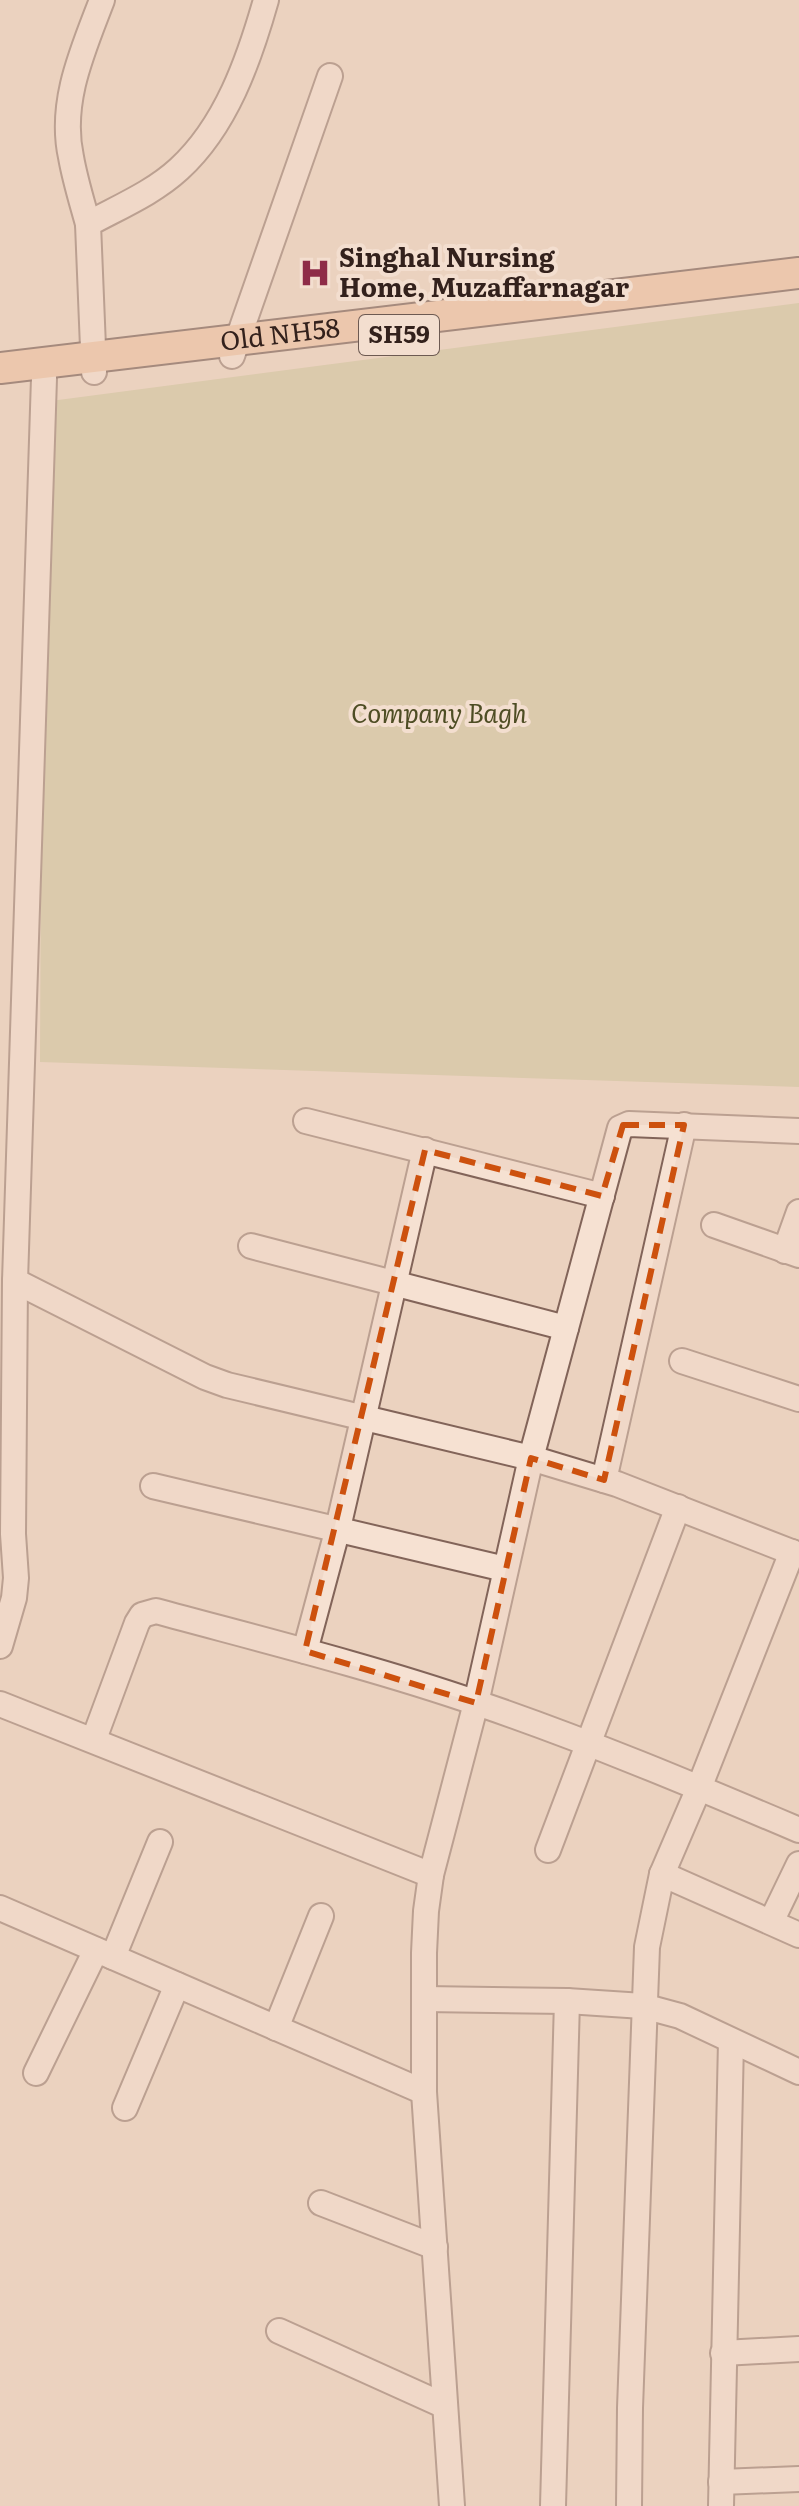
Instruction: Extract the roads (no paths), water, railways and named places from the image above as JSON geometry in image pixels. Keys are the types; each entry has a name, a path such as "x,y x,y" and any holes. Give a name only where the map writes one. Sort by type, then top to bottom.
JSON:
{"main road":[{"name":"Old NH58","path":"0,368 94,365 799,273"},
{"name":"Old NH58","path":"234,348 799,291"},
{"name":"Old NH58","path":"0,383 44,378 94,365"}],"street":[{"path":"94,365 88,224 70,155 69,102 75,71 102,0"},
{"path":"88,224 148,191 179,169 206,139 231,97 254,43 266,0"},
{"path":"234,348 330,76"},
{"path":"1,1639 14,1598 16,1578 13,1534 15,1281 44,378"},
{"path":"306,1121 602,1196"},
{"path":"452,2506 424,2092 424,1939 431,1875 476,1703 531,1458 623,1125 799,1131"},
{"path":"604,1480 684,1125"},
{"path":"305,1651 338,1528 425,1150"},
{"path":"714,1225 792,1253 799,1212"},
{"path":"251,1246 566,1328"},
{"path":"15,1281 205,1377 531,1458 604,1480 796,1553 662,1874 647,1947 629,2506"},
{"path":"682,1361 799,1399"},
{"path":"153,1486 505,1569"},
{"path":"548,1850 678,1507"},
{"path":"94,1739 137,1623 149,1611 305,1651 476,1703 699,1788 799,1830"},
{"path":"0,1704 431,1875"},
{"path":"36,2073 105,1954 160,1842"},
{"path":"771,1922 799,1864"},
{"path":"662,1874 799,1935"},
{"path":"276,2028 321,1916"},
{"path":"3,1918 105,1954 424,2092"},
{"path":"125,2108 177,1985"},
{"path":"424,1999 567,2001 643,2006 680,2016 799,2072"},
{"path":"553,2506 567,2001"},
{"path":"731,2041 721,2494 799,2479"},
{"path":"321,2203 435,2247"},
{"path":"279,2331 445,2406"},
{"path":"723,2353 799,2349"}],"place":[{"name":"Singhal Nursing Home, Muzaffarnagar","path":"315,273"}],"park label":[{"name":"Company Bagh","path":"439,714"}]}
